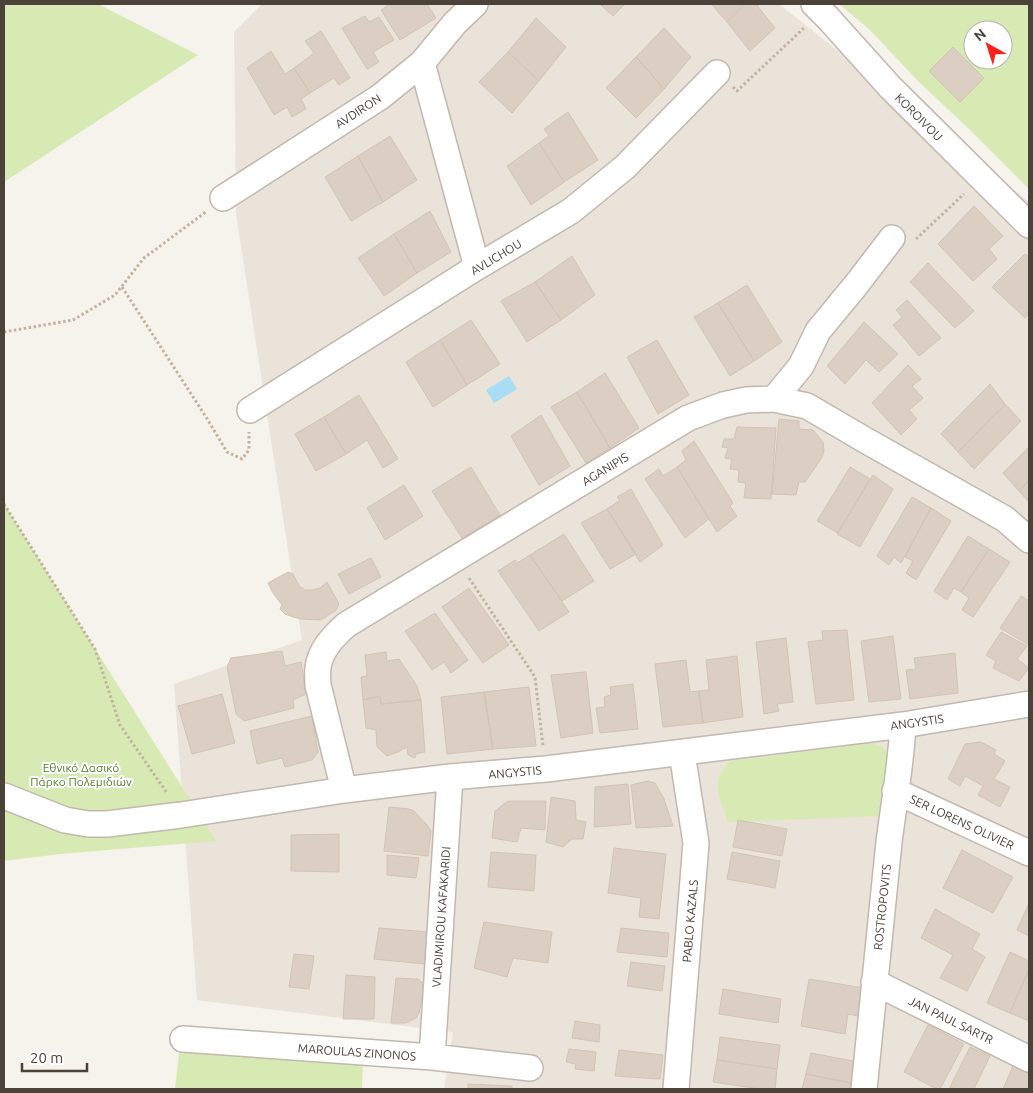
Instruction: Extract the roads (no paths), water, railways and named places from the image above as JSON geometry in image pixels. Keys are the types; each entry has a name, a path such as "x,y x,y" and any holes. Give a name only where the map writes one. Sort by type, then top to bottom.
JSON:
{"street":[{"name":"AVDIRON","path":"223,198 380,97 422,63 455,23 475,4"},
{"name":"KOROIVOU","path":"818,7 890,87 1029,225"},
{"path":"422,63 478,267"},
{"name":"AVLICHOU","path":"250,410 571,211 625,167 717,73"},
{"path":"774,399 801,366 818,331 892,238"},
{"name":"AGANIPIS","path":"344,790 318,685 318,668 323,651 332,637 346,625 688,418 723,405 746,400 774,399 807,406 1005,519 1029,540"},
{"name":"ANGYSTIS","path":"4,796 65,820 88,824 107,824 181,815 344,790 546,769 903,725 1029,704"},
{"name":"ROSTROPOVITS","path":"864,1089 903,725"},
{"name":"PABLO KAZALS","path":"676,1089 696,843 682,753"},
{"name":"VLADIMIROU KAFAKARIDI","path":"432,1057 450,778"},
{"name":"SER LORENS OLIVIER","path":"895,791 1029,853"},
{"name":"JAN PAUL SARTR","path":"874,982 1029,1058"},
{"name":"MAROULAS ZINONOS","path":"184,1039 432,1057 530,1068"}],"water":[{"path":"509,376 517,389 494,403 486,390"}],"park label":[{"name":"Εθνικό Δασικό Πάρκο Πολεμιδιών","path":"81,774"}]}
